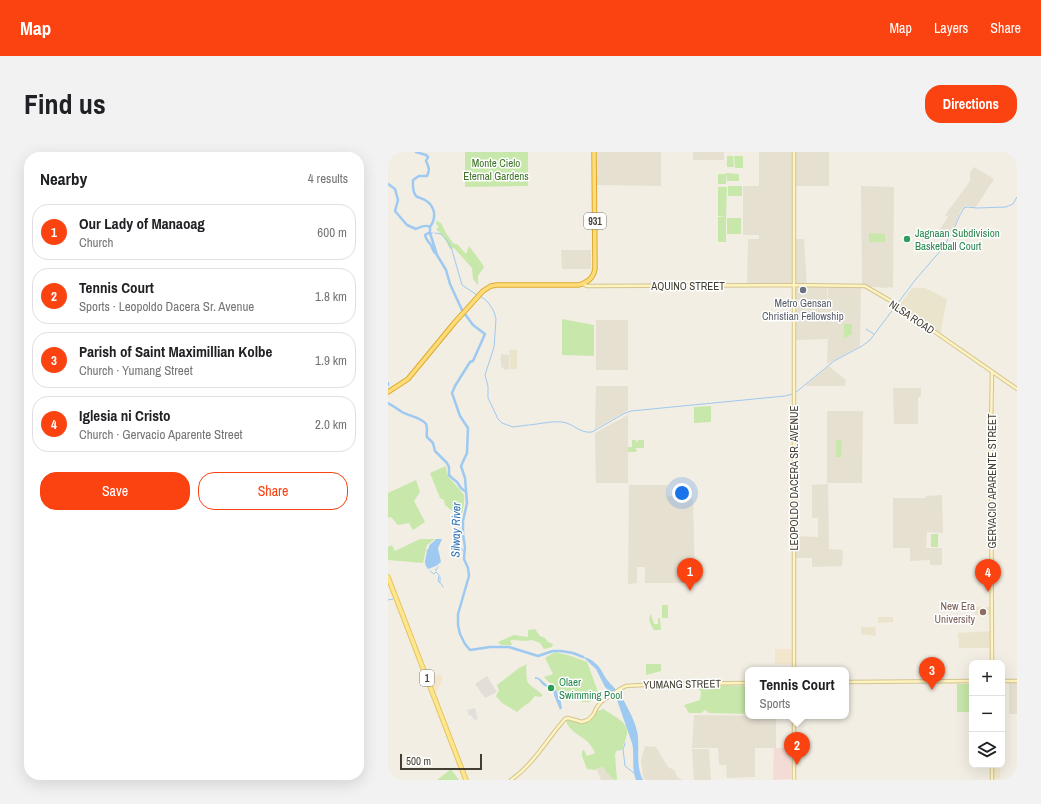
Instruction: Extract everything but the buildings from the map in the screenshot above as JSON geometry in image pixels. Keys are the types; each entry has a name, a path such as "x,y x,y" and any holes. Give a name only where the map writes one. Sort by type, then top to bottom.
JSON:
{"highway":[{"name":"931","path":"583,284 592,278 594,272 594,152"},
{"path":"390,391 408,379 455,322 485,289 491,286 583,284"}],"main road":[{"name":"LEOPOLDO DACERA SR. AVENUE","path":"794,152 794,667"},
{"name":"AQUINO STREET","path":"583,284 587,286 794,285"},
{"name":"NLSA ROAD","path":"794,285 866,286 896,305 1017,389"},
{"name":"GERVACIO APARENTE STREET","path":"992,371 992,660"},
{"name":"1","path":"388,577 466,780"},
{"path":"849,682 969,681"},
{"path":"1005,681 1017,681"},
{"name":"YUMANG STREET","path":"512,780 530,764 564,719 568,718 582,722 586,721 593,715 599,705 618,690 626,686 745,682"},
{"path":"794,719 794,780"},
{"path":"992,768 992,780"}],"shaded area":[{"path":"597,152 661,152 661,186 597,185"},
{"path":"693,152 724,152 724,160 693,160"},
{"path":"759,152 793,152 793,239 804,239 807,285 747,285 748,239 759,239 759,235 743,235 743,186 759,186"},
{"path":"795,152 829,152 829,186 796,186"},
{"path":"974,167 994,179 976,207 966,206 961,210 948,238 939,230 948,217 945,215 968,184 970,180 970,173"},
{"path":"861,186 894,187 893,288 862,286"},
{"path":"561,250 591,250 591,269 562,269"},
{"path":"796,286 827,286 828,313 828,287 861,288 860,346 827,364 828,337 827,339 795,340"},
{"path":"912,288 925,288 947,299 940,335 898,307"},
{"path":"596,320 628,320 628,370 596,370"},
{"path":"509,350 517,350 517,369 510,369"},
{"path":"501,354 509,355 509,369 504,370 504,368 501,367"},
{"path":"829,366 846,380 845,386 805,386"},
{"path":"596,386 628,386 628,410 595,429"},
{"path":"893,388 921,388 921,397 918,397 918,424 894,424"},
{"path":"827,411 863,411 862,483 827,483"},
{"path":"628,415 628,483 596,483 595,433"},
{"path":"828,484 829,549 843,550 842,566 812,567 812,558 795,558 794,536 818,537 818,518 812,518 812,485"},
{"path":"629,485 667,485 667,496 675,496 676,499 693,499 695,583 645,583 645,567 637,567 637,583 628,584"},
{"path":"942,495 943,533 927,532 926,548 942,548 942,565 930,565 930,560 910,561 910,548 893,548 893,498 926,498 926,496"},
{"name":"New Era University","path":"975,607 992,607 992,615 975,615"},
{"path":"878,617 893,617 893,622 878,623"},
{"path":"861,627 875,627 876,636 861,634"},
{"path":"992,631 992,648 959,648 958,633"},
{"path":"775,649 792,649 792,664 775,664"},
{"path":"441,674 443,679 436,693 430,678"},
{"path":"487,676 497,692 485,698 475,684"},
{"path":"1009,682 1017,682 1017,714 1009,714"},
{"path":"475,708 478,719 474,720 472,716 469,715 467,710"},
{"path":"694,715 745,716 745,719 776,719 776,748 755,748 755,777 727,778 726,765 719,765 718,748 692,748"},
{"path":"645,746 656,747 668,767 674,770 678,778 683,780 645,780 641,761"},
{"path":"774,748 792,748 791,779 773,780"},
{"path":"692,749 709,749 711,780 694,780"},
{"path":"602,766 605,767 609,775 614,780 601,780 597,770"},
{"path":"993,768 1000,768 1000,779 993,778"}],"green space":[{"name":"Monte Cielo Eternal Gardens","path":"465,152 528,152 528,186 465,187"},
{"path":"727,156 733,156 734,167 727,167"},
{"path":"734,156 743,156 743,168 735,168"},
{"path":"726,173 739,174 739,181 727,181"},
{"path":"718,174 726,174 726,184 718,184"},
{"path":"728,186 742,186 742,196 728,196"},
{"path":"718,187 727,187 726,217 718,216"},
{"path":"718,217 726,217 726,242 718,242"},
{"path":"727,218 741,218 741,234 727,234"},
{"path":"436,221 441,223 453,243 458,245 466,254 469,246 481,262 484,267 478,276 478,285 473,279 472,268 454,248 450,249 444,237 436,229 439,227 436,224"},
{"path":"869,233 885,234 885,242 869,242"},
{"path":"562,319 594,325 594,356 562,355"},
{"path":"844,324 852,324 852,334 844,338"},
{"path":"711,406 711,422 694,423 694,407"},
{"path":"632,440 636,440 637,442 638,440 644,440 644,448 634,448 637,449 636,452 628,452 628,447 632,447"},
{"path":"836,440 842,440 841,457 836,457"},
{"path":"446,466 447,474 450,479 464,495 462,514 457,515 445,505 444,500 440,498 430,473"},
{"path":"416,480 420,492 414,501 425,522 413,530 409,523 398,525 391,517 388,518 388,493"},
{"path":"931,534 938,534 938,547 931,547"},
{"path":"420,539 435,539 427,545 423,563 388,560 388,547 392,545 395,551"},
{"path":"662,605 668,605 668,618 662,618"},
{"path":"651,614 654,624 658,624 658,618 660,618 661,630 654,630 649,620"},
{"path":"535,629 540,636 553,644 552,647 544,649 540,643 532,640 512,640 510,641 512,645 502,645 498,643 514,635 528,637 528,630"},
{"path":"555,652 587,662 600,697 589,702 582,702 581,699 566,701 544,677 553,674 545,658"},
{"path":"527,664 527,681 543,695 540,697 535,696 529,703 517,712 502,703 496,696 499,690 497,685 519,668"},
{"path":"646,664 661,664 661,671 646,675"},
{"path":"957,684 969,684 969,712 957,712"},
{"path":"702,685 745,686 745,714 709,713 705,710 701,713 689,713 684,705 700,700 701,691 697,689"},
{"path":"604,709 623,722 627,729 622,750 616,751 615,755 617,780 614,780 607,773 603,766 595,770 587,769 582,756 582,751 584,750 587,756 595,753 589,743 572,730 566,721 567,719 581,723 585,722 588,721 597,711"},
{"path":"451,769 459,780 437,780"}],"water":[{"path":"436,539 442,539 438,548 441,562 428,569 425,564 427,550"},
{"path":"582,656 592,660 599,667 606,679 617,691 631,714 636,726 638,737 639,770 643,780 636,780 633,766 632,743 617,700 605,687 596,669"},
{"path":"535,677 539,678 556,690 558,697 560,698 562,708 560,710 554,693 543,685 538,679 535,679"}],"waterway":[{"path":"416,152 428,157 426,161 429,168 427,176 419,176 413,180 413,186 416,196 428,202 433,209 434,219 430,227"},
{"name":"Silway River","path":"388,184 395,189 398,200 395,211 407,225 416,229 425,226 430,227 430,233 437,255 446,270 450,284 462,310 473,325 485,334 473,361 470,362 452,393 460,416 468,428 467,453 461,466 465,478 467,503 463,521 465,547 464,559 468,568 469,576 458,614 460,634 470,650 490,647 509,647 538,656 553,651 561,651 573,653 583,657"},
{"path":"795,393 834,361 870,340 916,279 942,249 964,208 1006,207 1013,204 1017,197"},
{"name":"Silway River","path":"430,232 425,235 435,253"},
{"path":"435,233 441,234 448,242 452,250 462,285 477,295"},
{"path":"480,296 487,301 492,308 496,319 494,347 485,375 488,386 488,398 498,419 502,423 513,427 528,425"},
{"path":"866,329 874,334"},
{"path":"529,425 562,422 570,424 580,430 592,432 631,411 793,394"},
{"path":"388,403 426,424 427,437 433,443 435,451 447,463 449,467 449,475 466,492"},
{"path":"454,539 463,551 465,551"},
{"path":"436,571 435,570 438,567"},
{"path":"430,571 434,574 436,572 439,575 438,581 443,587"},
{"path":"440,577 440,582"},
{"path":"388,600 393,599"},
{"path":"625,743 623,749 625,766 634,773"}],"place":[{"name":"Jagnaan Subdivision Basketball Court","path":"907,239"},
{"name":"Metro Gensan Christian Fellowship","path":"803,290"},
{"name":"Our Lady of Manaoag","path":"690,591"},
{"name":"Iglesia ni Cristo","path":"988,592"},
{"name":"New Era University","path":"983,612"},
{"name":"Olaer Swimming Pool","path":"551,688"},
{"name":"Parish of Saint Maximillian Kolbe","path":"932,690"},
{"name":"Tennis Court","path":"797,765"}]}
